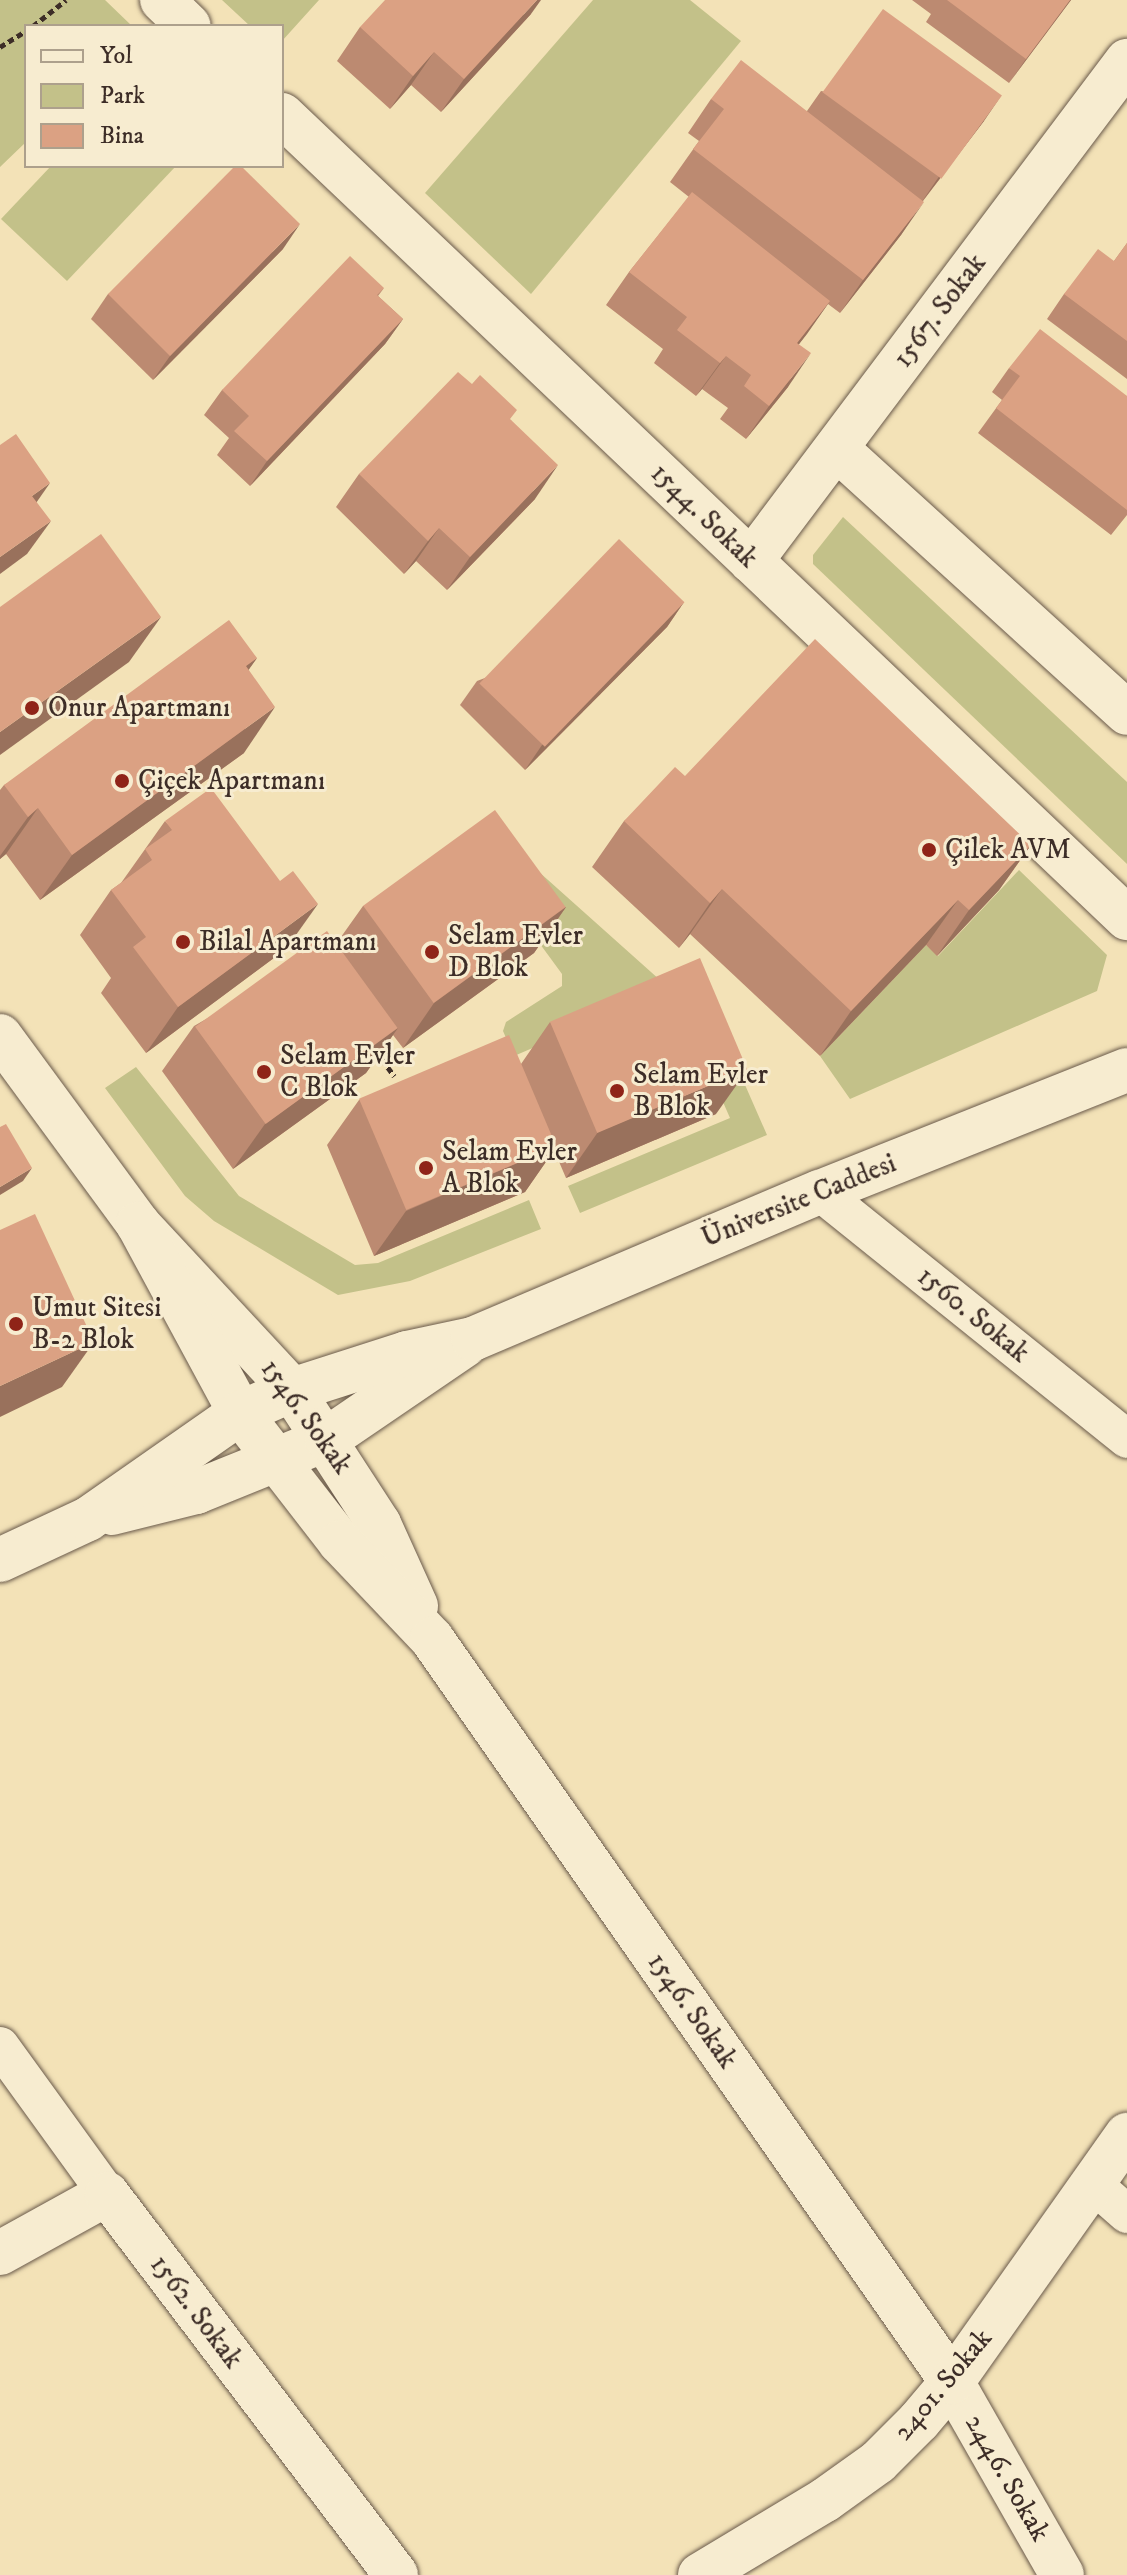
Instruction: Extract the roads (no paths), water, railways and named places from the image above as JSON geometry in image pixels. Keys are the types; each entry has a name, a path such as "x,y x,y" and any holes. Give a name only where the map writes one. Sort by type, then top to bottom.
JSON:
{"street":[{"path":"162,0 187,24"},
{"name":"1567. Sokak","path":"751,561 1127,61"},
{"name":"1544. Sokak","path":"284,117 1127,918"},
{"path":"837,449 1127,713"},
{"name":"1546. Sokak","path":"0,1036 138,1224 292,1390 327,1439 379,1524 432,1639"},
{"name":"Üniversite Caddesi","path":"0,1560 88,1519 240,1413 292,1390 407,1353 473,1339 820,1192 1127,1070"},
{"name":"1546. Sokak","path":"138,1224 240,1413 340,1542 432,1639 952,2382"},
{"name":"Üniversite Caddesi","path":"88,1519 196,1492 276,1463 327,1439 416,1383 473,1339"},
{"name":"2401. Sokak","path":"700,2575 825,2500 878,2462 952,2382 1127,2135"},
{"path":"0,2253 107,2194"},
{"name":"1562. Sokak","path":"107,2194 396,2575"},
{"name":"2446. Sokak","path":"952,2382 1062,2575"}],"lane":[{"name":"1560. Sokak","path":"820,1192 1127,1439"},
{"name":"1562. Sokak","path":"0,2046 107,2194"},
{"path":"1094,2185 1127,2214"}],"place":[{"name":"Onur Apartmanı","path":"32,708"},
{"name":"Çiçek Apartmanı","path":"122,781"},
{"name":"Çilek AVM","path":"929,850"},
{"name":"Bilal Apartmanı","path":"183,942"},
{"name":"Selam Evler D Blok","path":"432,952"},
{"name":"Selam Evler C Blok","path":"264,1072"},
{"name":"Selam Evler B Blok","path":"617,1091"},
{"name":"Selam Evler A Blok","path":"426,1168"},
{"name":"Umut Sitesi B-2 Blok","path":"16,1324"}]}
